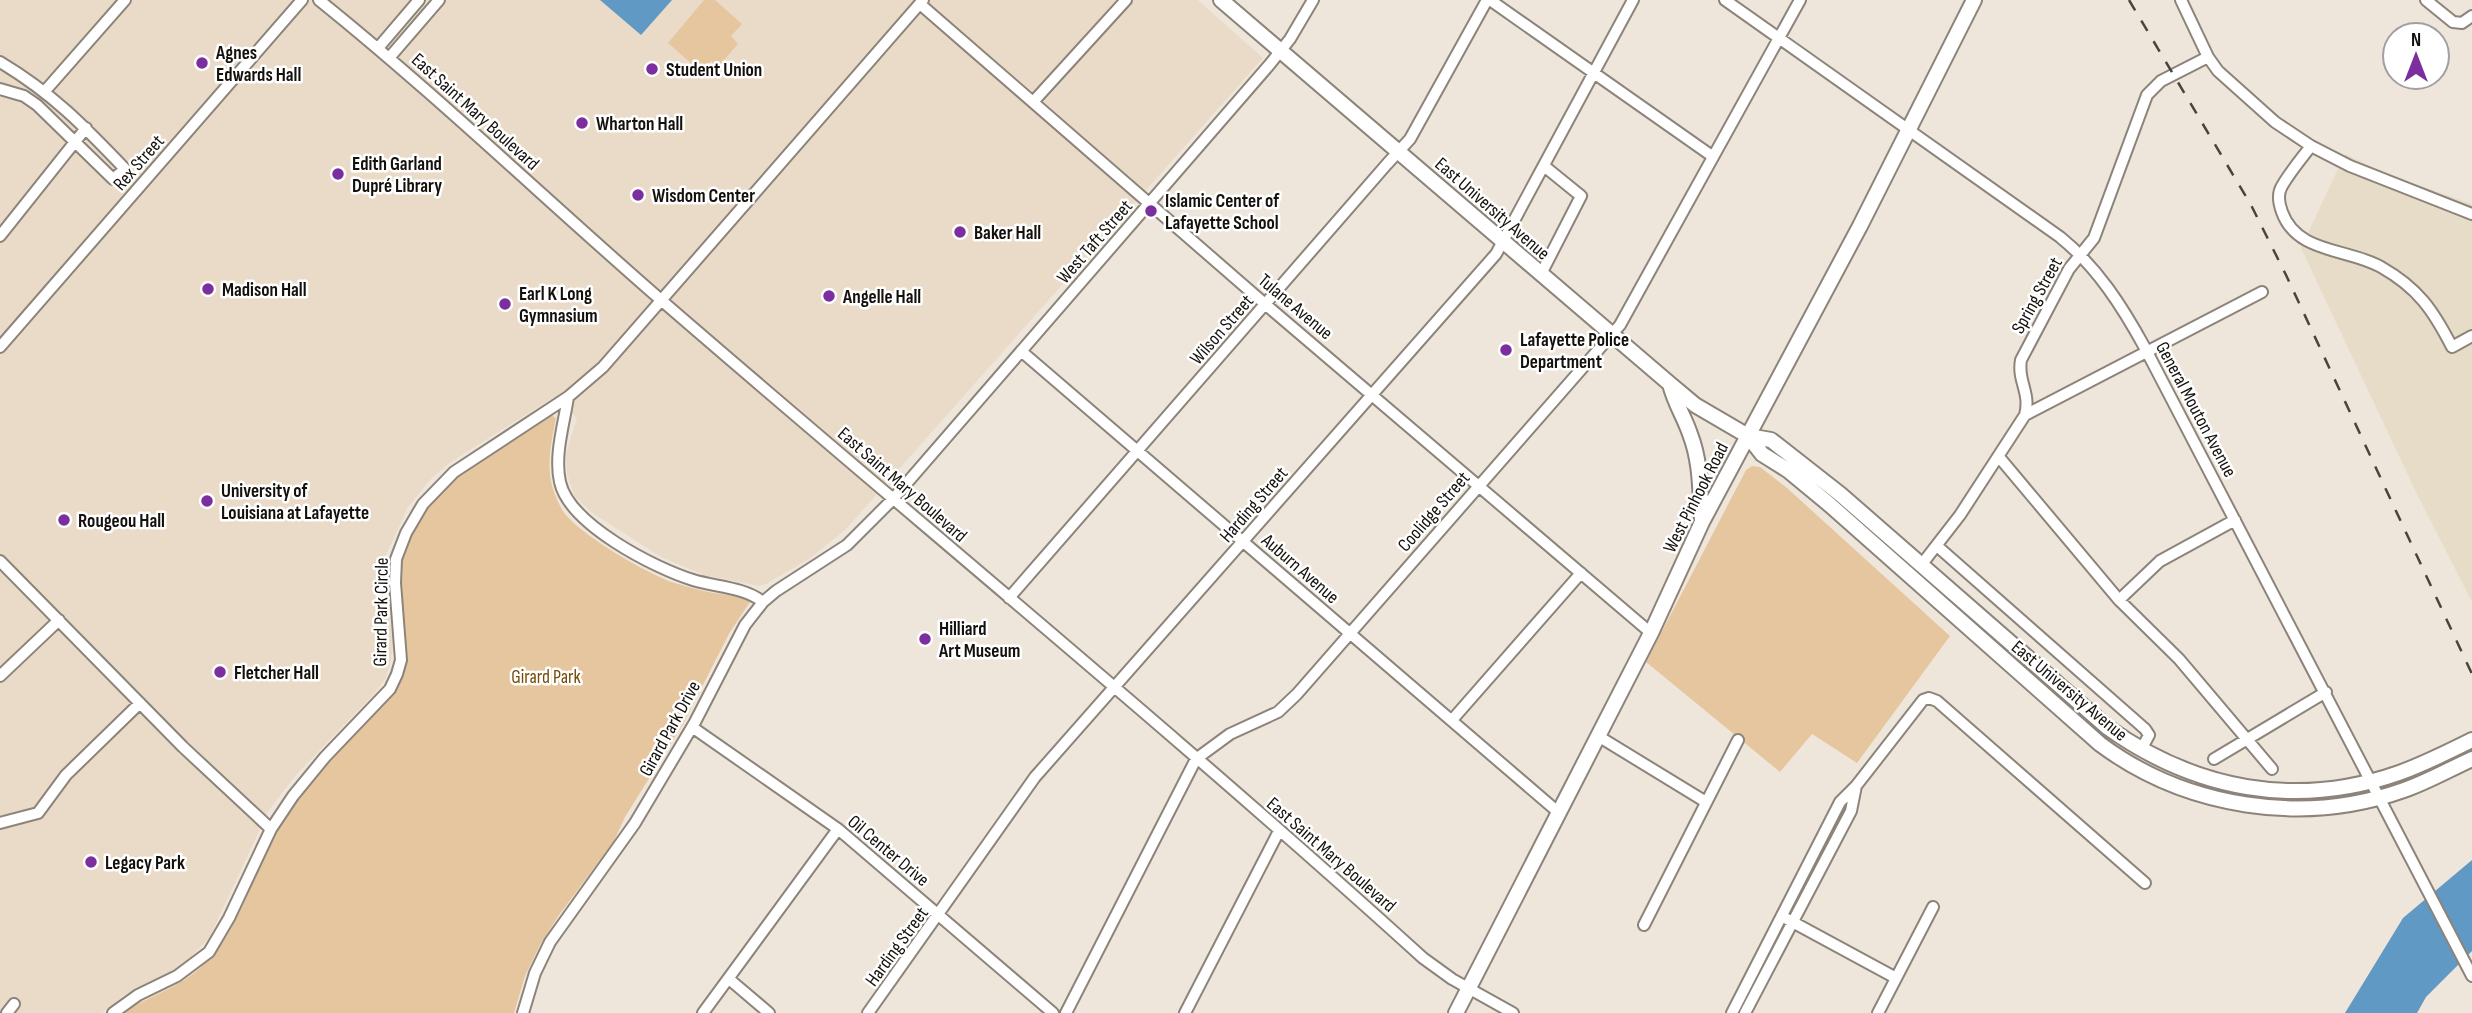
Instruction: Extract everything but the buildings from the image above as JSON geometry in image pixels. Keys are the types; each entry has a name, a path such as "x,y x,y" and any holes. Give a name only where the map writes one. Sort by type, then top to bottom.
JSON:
{"main road":[{"name":"East University Avenue","path":"1221,0 1695,405 1748,436 1771,440 1922,564 2107,727 2141,750 2189,773 2250,788 2311,791 2372,781 2427,762 2472,740"},
{"name":"West Pinhook Road","path":"1456,1013 1651,633 1702,522 1909,132 1974,0"},
{"path":"1670,384 1676,406 1696,452 1702,522"},
{"name":"East University Avenue","path":"1748,436 1762,454 1799,480 2101,744 2133,766 2187,790 2241,804 2285,808 2324,807 2379,797 2404,790 2472,759"},
{"path":"1911,577 1922,564"},
{"path":"2133,766 2141,750"}],"street":[{"path":"45,91 125,0"},
{"name":"Rex Street","path":"0,347 302,0"},
{"name":"East Saint Mary Boulevard","path":"319,0 378,48 661,300 1196,759 1423,958 1468,989 1513,1013"},
{"path":"378,48 419,0"},
{"path":"1033,102 1126,0"},
{"name":"West Taft Street","path":"893,499 1280,51 1313,0"},
{"path":"1488,0 1712,156"},
{"name":"Wilson Street","path":"1009,598 1399,153 1410,139 1488,0"},
{"name":"Harding Street","path":"868,1013 940,915 1021,794 1496,254 1633,0"},
{"name":"General Mouton Avenue","path":"1725,0 2060,237 2081,254 2115,296 2147,350 2470,972"},
{"name":"Coolidge Street","path":"1066,1013 1196,759 1230,734 1279,712 1297,694 1620,325 1800,0"},
{"path":"2181,0 2208,57 2231,84 2276,122 2311,146 2362,172 2472,214"},
{"path":"2426,0 2453,22 2462,23 2472,16"},
{"path":"389,58 435,2"},
{"name":"Tulane Avenue","path":"921,2 1265,304 1651,633"},
{"name":"Girard Park Circle","path":"113,1013 138,995 177,976 209,952 229,918 271,829 308,776 385,696 397,674 401,648 395,583 396,559 406,533 423,504 454,472 568,397 603,367 921,2"},
{"name":"Spring Street","path":"2025,415 2028,401 2021,376 2021,360 2069,269 2094,239 2147,96 2161,81 2208,57"},
{"path":"0,64 45,91 86,128 125,169 113,179 37,105 24,96 0,89"},
{"path":"0,64 0,77"},
{"path":"0,236 86,128"},
{"path":"2311,146 2280,191 2280,207 2291,230 2309,243 2368,261 2408,285 2430,307 2452,347 2472,336"},
{"path":"1541,275 1581,196 1544,166"},
{"path":"1922,564 1999,457 2025,415 2262,292"},
{"name":"Auburn Avenue","path":"1021,351 1558,812"},
{"path":"568,397 558,472 567,500 581,517 610,538 668,571 715,587 746,592 763,602"},
{"path":"1999,457 2119,600 2179,659 2272,769"},
{"name":"Girard Park Drive","path":"523,1013 535,973 559,927 635,823 692,727 745,625 763,602 847,545 893,499"},
{"path":"2119,600 2160,561 2235,520"},
{"path":"1937,546 2145,729 2149,735 2141,750"},
{"path":"0,561 219,782 271,829"},
{"path":"1452,720 1581,573"},
{"path":"0,676 59,620"},
{"path":"2214,759 2326,692"},
{"path":"1732,1013 1840,802 1856,786 1918,703 1923,700 1937,701 2145,883"},
{"path":"0,823 38,813 66,775 140,703"},
{"name":"Oil Center Drive","path":"692,727 838,829 1053,1013"},
{"path":"1598,736 1706,802"},
{"path":"1644,925 1738,740"},
{"path":"1745,1013 1851,811 1856,786"},
{"path":"703,1013 838,829"},
{"path":"1185,1013 1279,831"},
{"path":"1878,1013 1933,907"},
{"path":"1782,916 1896,978"},
{"path":"729,979 769,1013"},
{"path":"7,1013 14,1003"}],"shaded area":[{"name":"University of Louisiana at Lafayette","path":"0,0 1198,0 1263,58 845,530 809,559 766,584 759,586 704,575 661,557 591,512 574,495 567,474 566,454 577,418 554,397 451,462 432,478 408,507 386,555 384,578 393,644 386,678 296,775 269,810 209,938 183,965 124,995 102,1013 0,1013"},
{"path":"2345,154 2387,174 2472,204 2472,602 2417,494 2301,248"}],"green space":[{"path":"704,0 715,0 742,24 731,36 738,44 718,67 711,61 701,72 668,43"},
{"name":"Girard Park","path":"552,415 556,418 550,457 551,481 559,504 571,520 615,553 663,579 684,586 748,598 750,602 730,632 683,724 625,817 614,841 540,945 525,976 514,1013 123,1013 183,981 215,952 236,919 269,844 289,808 328,760 387,701 402,671 405,657 400,582 403,553 414,526 431,502 477,462"},
{"path":"1752,466 1760,467 1787,488 1950,636 1857,763 1812,734 1780,772 1646,662 1746,470"}],"water":[{"path":"600,0 672,0 641,35"},
{"path":"2472,860 2472,951 2426,997 2417,1013 2345,1013 2403,918"}],"railway":[{"path":"2129,0 2251,205 2472,674"}],"place":[{"name":"Agnes Edwards Hall","path":"202,63"},
{"name":"Student Union","path":"652,69"},
{"name":"Wharton Hall","path":"582,123"},
{"name":"Edith Garland Dupré Library","path":"338,174"},
{"name":"Wisdom Center","path":"638,195"},
{"name":"Islamic Center of Lafayette School","path":"1151,211"},
{"name":"Baker Hall","path":"960,232"},
{"name":"Madison Hall","path":"208,289"},
{"name":"Angelle Hall","path":"829,296"},
{"name":"Earl K Long Gymnasium","path":"505,304"},
{"name":"Lafayette Police Department","path":"1506,350"},
{"name":"University of Louisiana at Lafayette","path":"207,501"},
{"name":"Rougeou Hall","path":"64,520"},
{"name":"Hilliard Art Museum","path":"925,639"},
{"name":"Fletcher Hall","path":"220,672"},
{"name":"Legacy Park","path":"91,862"}]}
